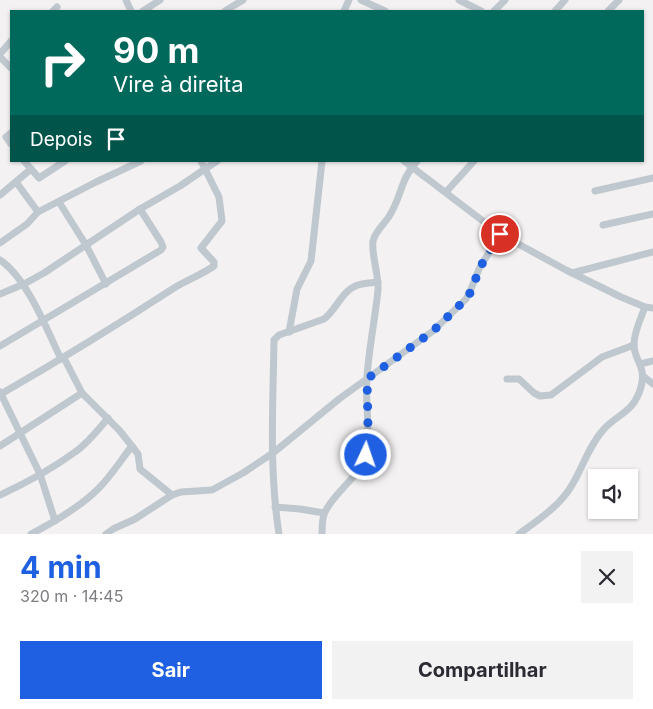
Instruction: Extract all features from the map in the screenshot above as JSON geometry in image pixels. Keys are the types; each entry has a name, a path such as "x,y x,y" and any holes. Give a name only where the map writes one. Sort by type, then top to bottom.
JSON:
{"street":[{"path":"145,10 160,0"},
{"path":"227,10 243,0"},
{"path":"361,0 383,10"},
{"path":"460,0 480,10"},
{"path":"495,10 504,0"},
{"path":"556,10 565,0"},
{"path":"609,10 618,0"},
{"path":"10,42 0,56 10,67"},
{"path":"25,162 39,178 63,162"},
{"path":"0,243 27,224 38,212 139,162"},
{"path":"55,521 40,474 0,393 63,358 120,324 182,283 214,266 214,262 201,246 222,219 219,197 202,162"},
{"path":"0,294 44,273 140,209 180,186 216,162"},
{"path":"288,332 296,288 311,261 322,162"},
{"path":"446,192 473,162"},
{"path":"322,534 324,513 362,466 366,455 368,421 367,379 378,282 373,241 380,227 388,218 397,200 403,180 414,164 446,192 500,234 572,273 649,308 634,345 644,376 653,384"},
{"path":"0,195 31,169"},
{"path":"595,191 653,178"},
{"path":"16,182 38,212"},
{"path":"59,202 86,245 106,284"},
{"path":"0,346 161,250 163,247 161,242 140,209"},
{"path":"603,225 653,214"},
{"path":"106,534 135,519 172,495 181,492 212,490 243,473 273,453 339,399 433,331 466,299 472,290 479,269 500,234"},
{"path":"572,273 653,252"},
{"path":"0,260 11,268 24,284 42,322 82,393 108,418 132,446 138,454 140,469 172,495"},
{"path":"279,534 275,507 273,453 274,340 278,335 324,319 344,295 357,285 378,282"},
{"path":"507,379 519,379 540,396 551,395 602,357 634,345"},
{"path":"640,364 653,361"},
{"path":"519,534 548,513 569,490 584,459 605,428 624,414 635,401 644,376"},
{"path":"0,446 82,393"},
{"path":"0,494 27,482 75,452 86,444 108,418"},
{"path":"31,534 55,521 97,490 132,446"},
{"path":"275,507 324,513"}],"route":[{"path":"366,455 368,421 367,379 433,331 458,308 472,290 479,269 500,234"}]}
